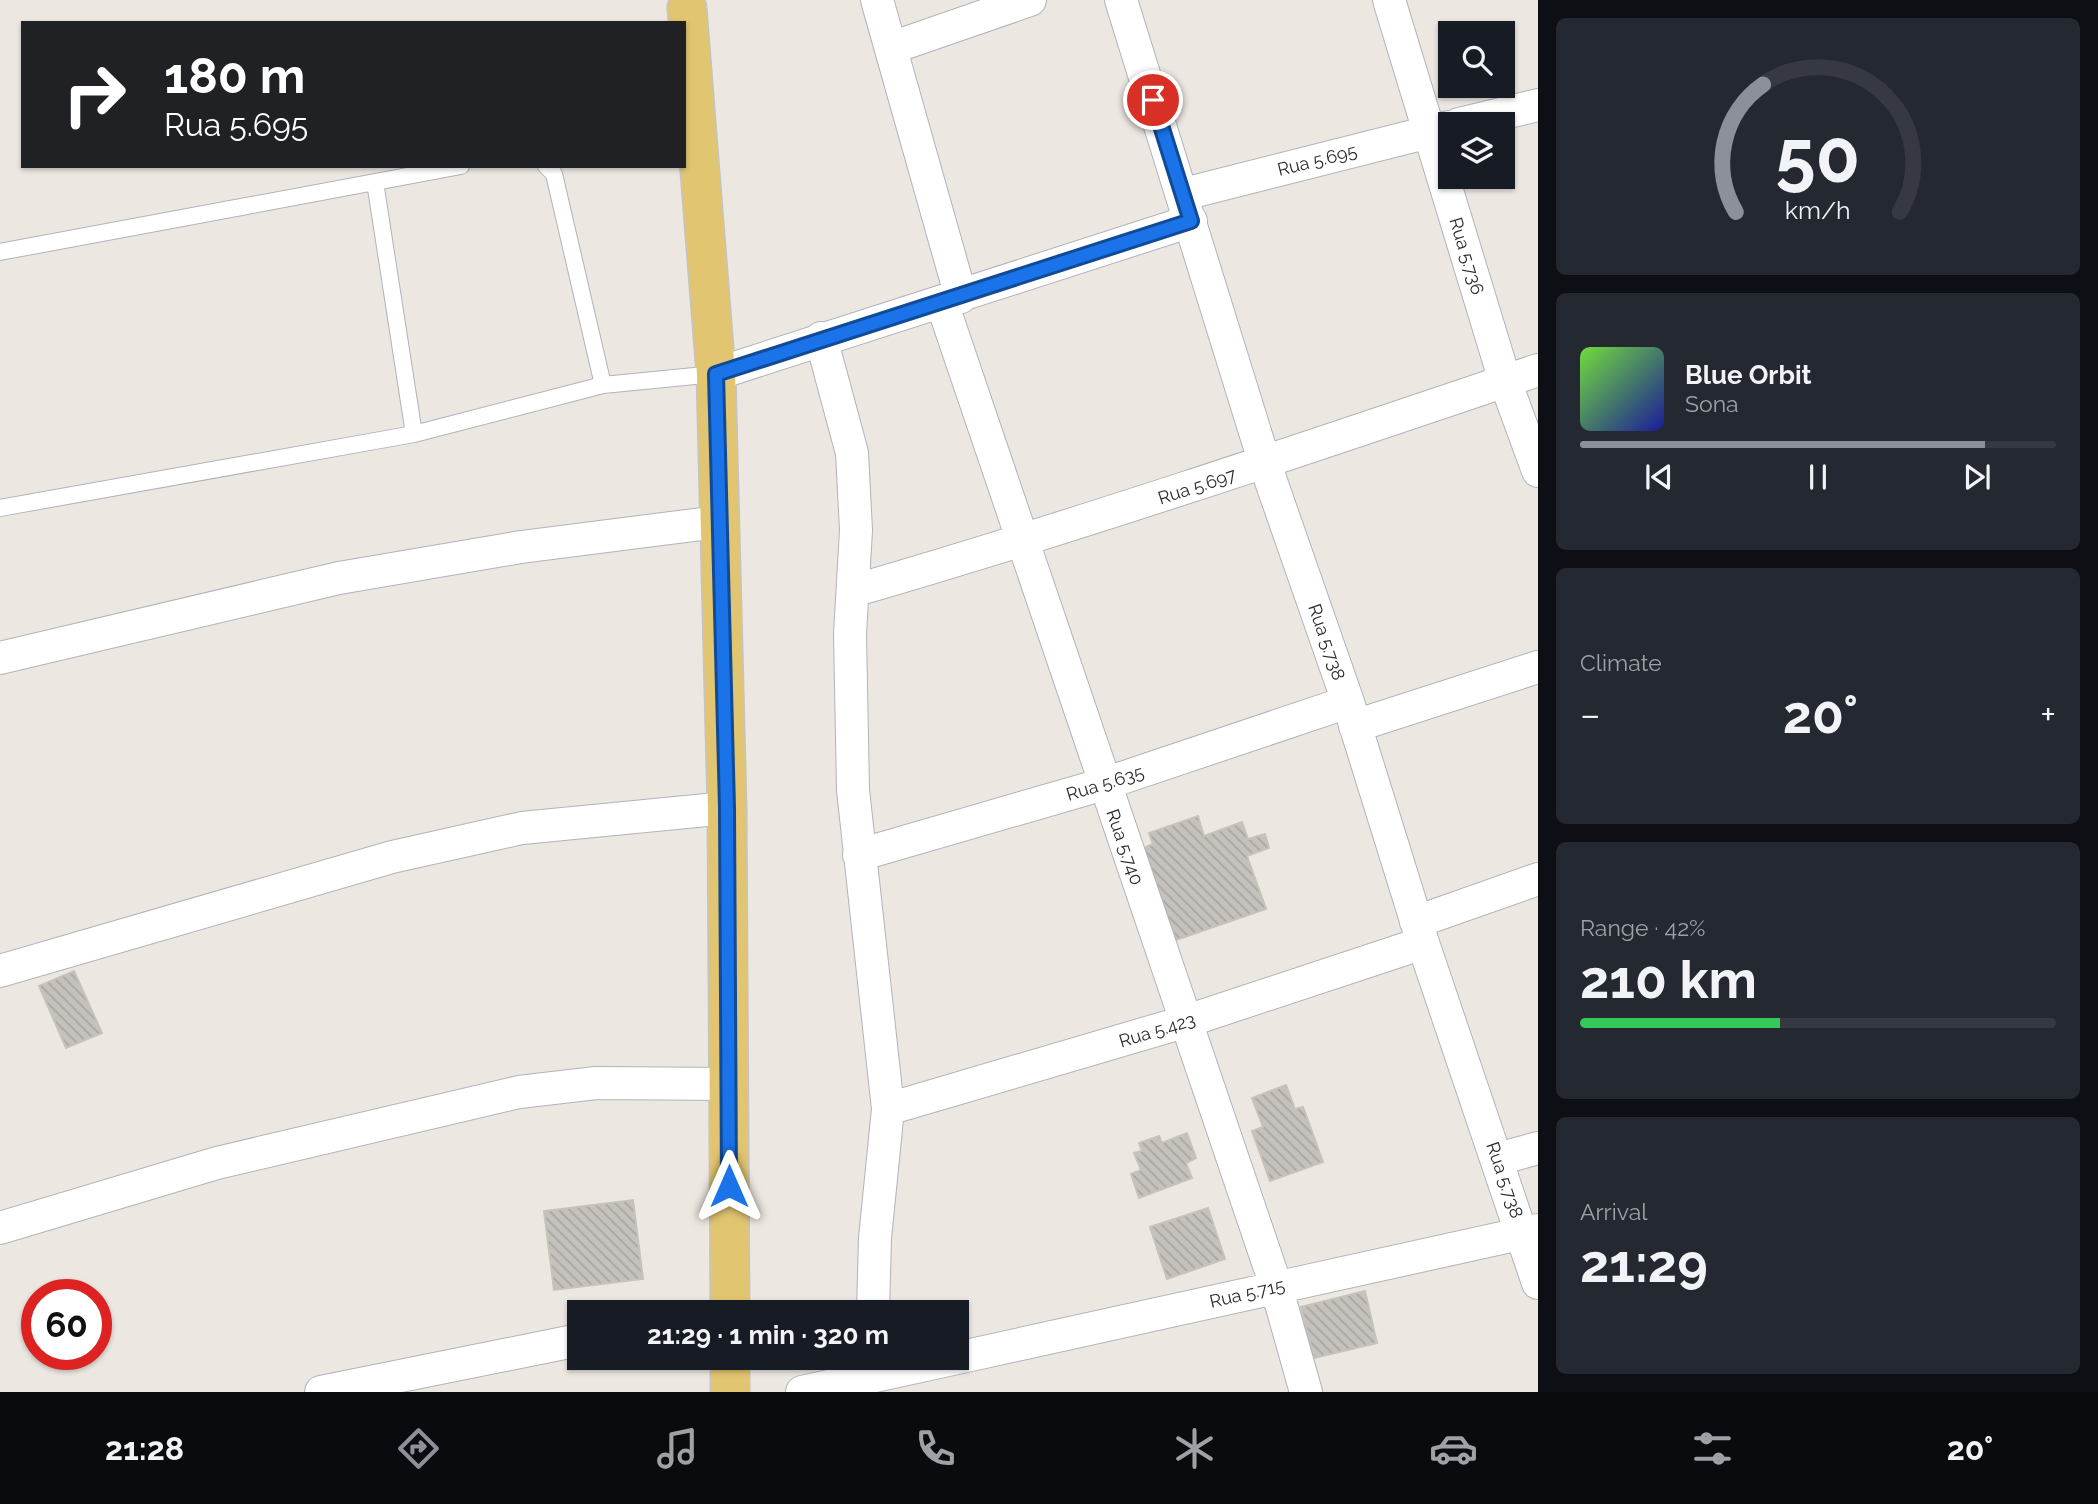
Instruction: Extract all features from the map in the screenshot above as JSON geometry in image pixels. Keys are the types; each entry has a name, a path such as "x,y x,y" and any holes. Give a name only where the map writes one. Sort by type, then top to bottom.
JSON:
{"main road":[{"path":"687,8 716,374 727,808 730,1300"},
{"path":"730,1370 730,1392"}],"street":[{"name":"Rua 5.740","path":"877,0 951,300 1024,541 1184,1022 1276,1286 1306,1392"},
{"path":"891,48 1030,0"},
{"name":"Rua 5.736","path":"1389,0 1439,112"},
{"name":"Rua 5.738","path":"1127,2 1265,464 1498,1159 1531,1231 1538,1283"},
{"name":"Rua 5.695","path":"1509,112 1538,105"},
{"name":"Rua 5.695","path":"716,374 821,338 951,300 1187,208 1438,130"},
{"name":"Rua 5.736","path":"1460,189 1505,381 1538,471"},
{"path":"821,338 852,453 856,530 850,634 853,790 888,1110 875,1238 873,1300"},
{"name":"Rua 5.697","path":"853,591 1024,541 1265,464 1538,370"},
{"path":"0,658 339,578 521,547 718,522"},
{"name":"Rua 5.635","path":"859,855 1351,714 1538,667"},
{"path":"0,971 392,857 522,828 727,808"},
{"name":"Rua 5.423","path":"888,1110 1184,1022 1420,932 1538,879"},
{"path":"0,1228 216,1163 519,1092 596,1083 729,1084"},
{"path":"1498,1159 1538,1148"},
{"name":"Rua 5.715","path":"969,1355 1531,1231"},
{"path":"321,1392 567,1342"},
{"name":"Rua 5.715","path":"802,1392 900,1370"}],"lane":[{"path":"0,252 451,168"},
{"path":"548,168 554,174 603,385"},
{"path":"375,183 414,434"},
{"path":"0,509 414,434 603,385 716,374"}],"building":[{"path":"1198,816 1204,836 1242,822 1248,839 1265,834 1269,848 1247,856 1266,909 1176,940 1144,848 1153,844 1149,833"},
{"path":"74,971 102,1033 66,1048 39,986"},
{"path":"1286,1085 1295,1109 1303,1107 1323,1162 1270,1181 1252,1131 1263,1127 1252,1098"},
{"path":"1187,1133 1196,1158 1186,1163 1192,1178 1139,1198 1131,1174 1141,1170 1134,1153 1142,1151 1139,1143 1159,1136 1162,1143"},
{"path":"633,1200 643,1279 554,1290 544,1211"},
{"path":"1208,1208 1225,1259 1167,1279 1150,1227"},
{"path":"1365,1291 1377,1343 1314,1358 1301,1307"}],"route":[{"path":"729,1186 727,808 716,374 786,349 942,303 1191,221 1153,100"}]}
